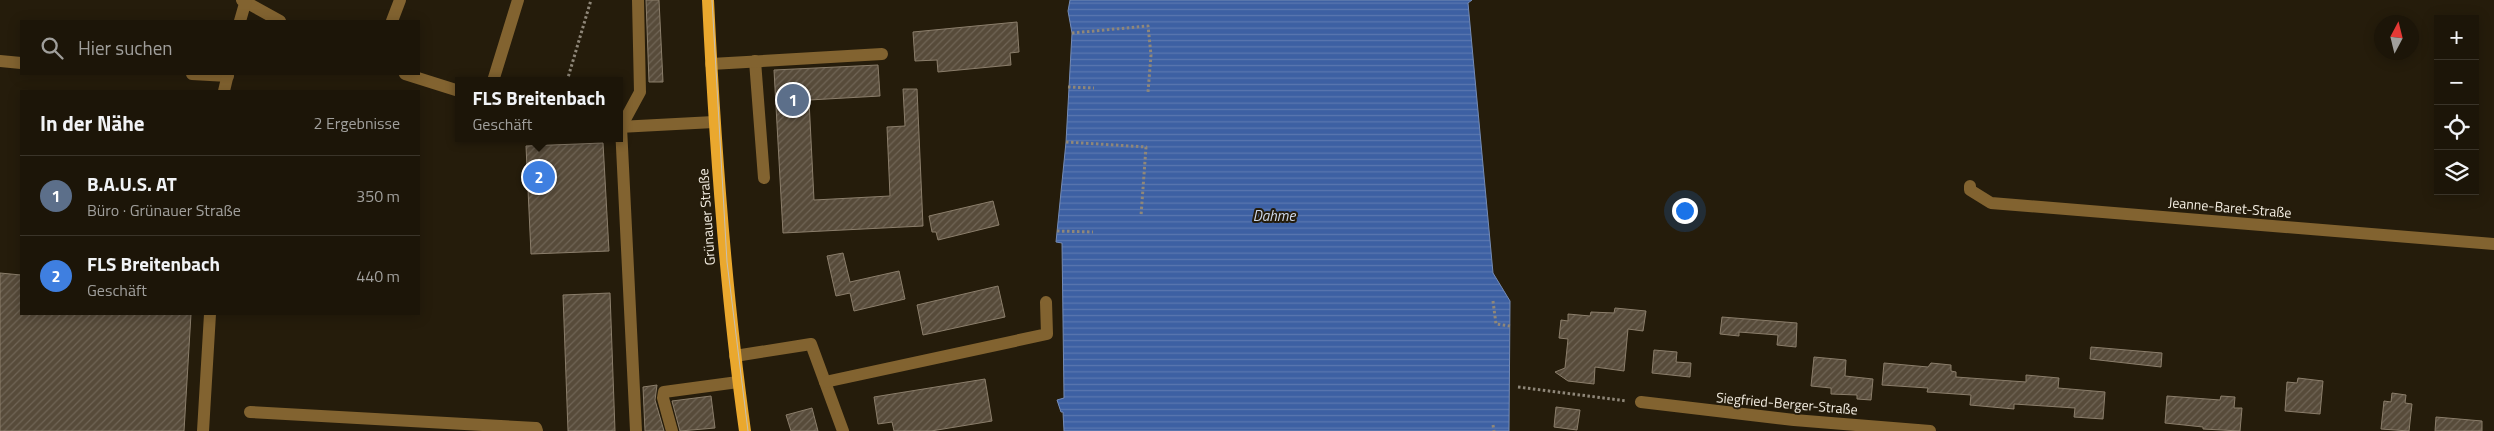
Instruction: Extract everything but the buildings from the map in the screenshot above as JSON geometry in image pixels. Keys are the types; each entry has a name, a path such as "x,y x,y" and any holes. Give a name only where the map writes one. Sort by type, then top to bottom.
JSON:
{"main road":[{"name":"Grünauer Straße","path":"708,0 724,264 745,431"}],"street":[{"path":"392,20 400,0"},
{"path":"494,77 518,0"},
{"path":"623,122 640,92 638,0"},
{"path":"240,20 244,1 278,20"},
{"path":"711,64 882,54"},
{"path":"0,61 20,63"},
{"path":"755,61 764,178"},
{"path":"224,90 228,75"},
{"path":"409,75 455,90"},
{"path":"623,127 714,122"},
{"path":"621,142 636,431"},
{"name":"Jeanne-Baret-Straße","path":"1970,186 1970,190 1991,203 2494,244"},
{"path":"825,382 1047,334 1046,302"},
{"path":"203,431 210,315"},
{"path":"735,356 812,344 843,431"},
{"path":"672,431 663,398 664,392 738,382"},
{"name":"Siegfried-Berger-Straße","path":"1640,402 1794,420 1930,431"},
{"path":"250,412 536,428 537,431"}],"path":[{"path":"568,77 591,0"},
{"path":"1072,33 1148,26 1151,55 1148,92"},
{"path":"1068,87 1094,88"},
{"path":"1066,142 1146,147 1141,216"},
{"path":"1057,231 1093,232"},
{"path":"1493,301 1496,324 1510,326"},
{"path":"1518,387 1640,402"},
{"path":"1493,425 1494,431"}],"water":[{"name":"Dahme","path":"1070,0 1472,0 1468,3 1493,273 1510,301 1509,431 1064,431 1063,412 1061,412 1057,400 1064,398 1062,243 1056,242 1066,142 1072,33 1068,11"}],"tram line":[{"path":"712,0 727,262 748,431"}],"place":[{"name":"B.A.U.S. AT","path":"793,100"},
{"name":"FLS Breitenbach","path":"539,177"}]}
